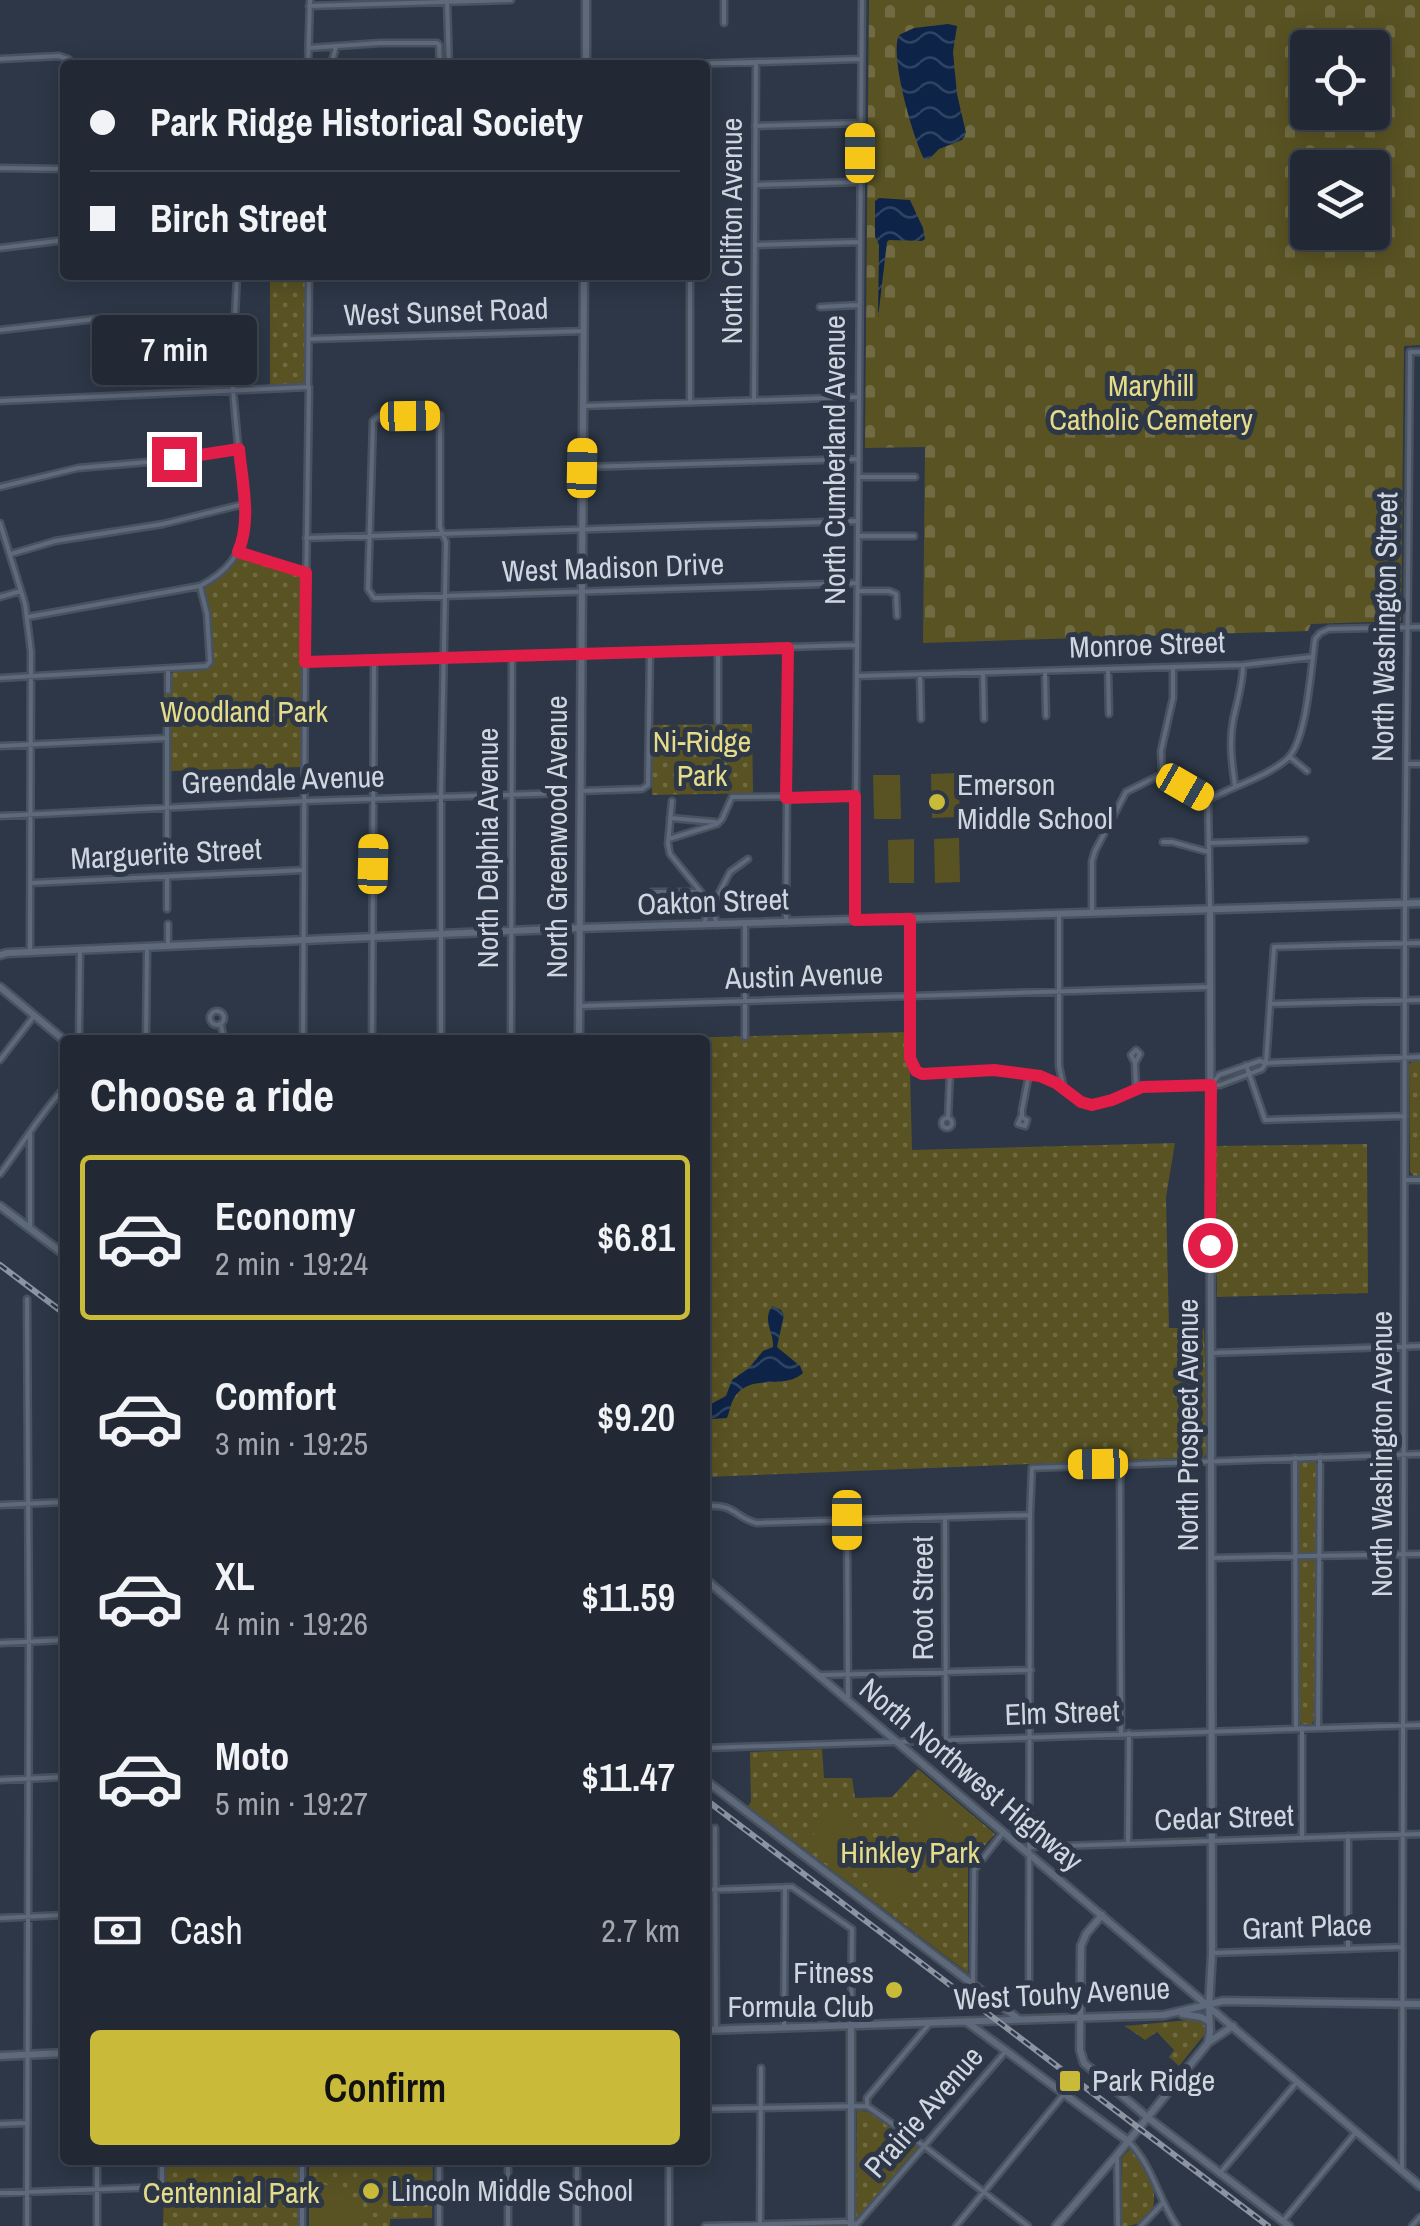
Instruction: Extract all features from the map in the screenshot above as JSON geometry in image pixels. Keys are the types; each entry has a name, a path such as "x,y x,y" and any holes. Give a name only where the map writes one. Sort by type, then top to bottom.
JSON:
{"main road":[{"path":"586,0 586,60"},
{"name":"North Greenwood Avenue","path":"579,1035 584,280"},
{"name":"Oakton Street","path":"2,953 579,928 1420,903"},
{"name":"North Prospect Avenue","path":"1208,2043 1212,1953 1210,909"},
{"path":"0,987 60,1037"},
{"path":"0,1206 60,1251"},
{"name":"North Northwest Highway","path":"710,1584 1003,1833 1030,1851 1420,2186"},
{"path":"710,1784 1018,2019"},
{"path":"1102,1915 1081,1946 1081,2053 1087,2068 1286,2223"},
{"name":"West Touhy Avenue","path":"710,2030 1176,2013 1239,2000 1420,2004"},
{"path":"1176,2013 1201,2016 1210,2024"},
{"path":"966,2021 1128,2141"},
{"path":"851,2026 851,2225"},
{"path":"1056,2226 1208,2043 1233,2026"},
{"path":"0,2056 60,2053"}],"street":[{"path":"308,60 310,3 511,0"},
{"path":"724,0 724,24"},
{"name":"North Cumberland Avenue","path":"855,920 862,0"},
{"path":"447,2 448,60"},
{"path":"308,48 436,43 440,60"},
{"path":"332,60 336,47"},
{"path":"440,55 448,54"},
{"path":"0,59 59,56 69,60"},
{"path":"710,63 860,59"},
{"name":"North Clifton Avenue","path":"754,400 756,62"},
{"path":"756,126 860,123"},
{"path":"0,168 60,169"},
{"path":"755,186 860,182"},
{"path":"0,248 60,241"},
{"path":"755,244 859,242"},
{"path":"28,617 200,586 221,574 238,552 245,530 233,390 237,280"},
{"path":"303,1035 310,280"},
{"path":"690,280 690,402"},
{"path":"820,308 858,305"},
{"path":"0,330 104,318 235,319"},
{"name":"West Sunset Road","path":"309,339 584,331"},
{"name":"North Washington Street","path":"1405,903 1410,352 1420,352"},
{"path":"0,401 309,386"},
{"path":"583,406 858,397"},
{"path":"370,536 374,419 440,415 440,528 446,542 441,1035"},
{"path":"0,488 78,468 239,449"},
{"path":"582,468 857,459"},
{"path":"858,477 915,476"},
{"path":"10,554 54,541 163,524 244,504"},
{"path":"306,538 858,521"},
{"path":"0,524 28,617 32,676 30,952"},
{"name":"West Madison Drive","path":"370,536 368,589 370,596 379,598 857,583"},
{"path":"858,536 914,536"},
{"path":"238,552 306,573"},
{"path":"0,678 209,664 210,640 200,586"},
{"path":"0,597 21,590"},
{"path":"857,592 896,594 896,616"},
{"path":"1162,774 1208,800 1275,768 1290,757 1302,728 1315,639 1324,631 1420,627"},
{"path":"305,662 856,645"},
{"path":"786,922 788,648"},
{"path":"718,650 718,722"},
{"path":"580,791 646,787 650,652"},
{"name":"North Delphia Avenue","path":"511,1035 512,656"},
{"name":"Monroe Street","path":"856,676 1243,665 1312,657"},
{"path":"372,1035 374,660"},
{"path":"1236,786 1232,724 1242,688 1243,665"},
{"path":"1162,774 1161,751 1173,698 1173,666"},
{"path":"168,669 168,691"},
{"path":"1108,669 1108,714"},
{"path":"1045,671 1046,716"},
{"path":"983,673 984,718"},
{"path":"920,675 921,719"},
{"path":"167,844 168,709"},
{"path":"0,746 167,738"},
{"path":"1290,757 1306,771"},
{"path":"1406,764 1420,764"},
{"path":"1092,913 1093,856 1126,792 1162,774"},
{"name":"Greendale Avenue","path":"0,816 567,793"},
{"path":"668,839 719,822 732,797 855,796"},
{"name":"North Prospect Avenue","path":"1208,800 1210,909"},
{"path":"672,801 668,839 673,860 702,892 717,924"},
{"path":"670,818 719,822"},
{"path":"1209,843 1304,840"},
{"path":"1163,842 1209,852"},
{"path":"704,925 730,872 748,859"},
{"name":"Marguerite Street","path":"31,883 304,870"},
{"path":"167,876 167,909"},
{"path":"652,892 702,892"},
{"name":"North Washington Avenue","path":"1402,2170 1405,903"},
{"path":"1060,914 1059,1066 1065,1089"},
{"path":"910,919 910,1058 916,1071 922,1074 994,1070 1029,1074 1046,1078 1092,1105 1136,1089 1220,1084 1262,1069 1266,1063 1274,946 1420,943"},
{"path":"168,924 168,945"},
{"path":"745,924 745,1036"},
{"path":"146,946 146,1035"},
{"path":"79,1035 80,949"},
{"name":"Austin Avenue","path":"579,1006 1210,987"},
{"path":"1270,1004 1420,1000"},
{"path":"0,1060 34,1016"},
{"path":"220,1024 223,1035"},
{"path":"1211,1085 1219,1075 1260,1061 1420,1058"},
{"path":"1136,1063 1136,1089"},
{"path":"1246,1065 1265,1120 1405,1116"},
{"path":"1046,1078 1059,1066"},
{"path":"948,1118 950,1073"},
{"path":"1022,1117 1029,1074"},
{"path":"0,1174 60,1092"},
{"path":"30,1134 30,1229"},
{"path":"1404,1180 1420,1180"},
{"path":"27,1299 27,2226"},
{"path":"1210,1352 1420,1346"},
{"path":"1024,2000 1029,1987 1032,1468 1420,1454"},
{"path":"1318,1727 1320,1457"},
{"path":"1294,1458 1302,1837"},
{"path":"1120,1464 1121,1734"},
{"path":"0,1505 60,1502"},
{"path":"710,1506 727,1508 752,1523 1030,1514"},
{"name":"Root Street","path":"945,1517 946,1739"},
{"path":"847,1520 848,1700"},
{"path":"1211,1558 1420,1554"},
{"path":"0,1642 60,1640"},
{"path":"818,1675 1031,1670"},
{"name":"Elm Street","path":"710,1748 1420,1725"},
{"path":"1128,1843 1129,1733"},
{"path":"0,1780 60,1776"},
{"path":"716,1828 716,2030"},
{"path":"973,1984 974,1870 1003,1833"},
{"name":"Cedar Street","path":"1030,1851 1128,1843 1420,1834"},
{"path":"1348,1836 1348,1949"},
{"path":"784,2027 785,1887"},
{"path":"710,1890 797,1889 852,1929 851,2026"},
{"path":"0,1918 60,1915"},
{"name":"Grant Place","path":"1212,1953 1403,1947"},
{"path":"867,2106 867,2098 930,2024"},
{"name":"Prairie Avenue","path":"851,2225 856,2224 1007,2050"},
{"path":"760,2225 761,2068"},
{"path":"1220,2173 1297,2082"},
{"path":"956,2226 1065,2094"},
{"path":"710,2109 867,2106 1028,2226"},
{"path":"0,2124 27,2123"},
{"path":"1286,2223 1356,2132"},
{"path":"1128,2141 1151,2170 1164,2204 1178,2226"},
{"path":"1118,2155 1118,2226"},
{"path":"97,2165 97,2226"},
{"path":"0,2192 162,2186 162,2165"},
{"path":"302,2165 302,2226"},
{"path":"439,2165 439,2226"},
{"path":"508,2165 508,2226"},
{"path":"577,2165 577,2226"},
{"path":"669,2165 669,2226"},
{"path":"1141,2226 1164,2204"},
{"path":"1412,2226 1420,2217"},
{"path":"705,2226 845,2222 851,2225"}],"green space":[{"name":"Maryhill Catholic Cemetery","path":"869,0 1420,0 1420,345 1404,346 1401,621 1311,624 1308,631 923,643 925,447 865,448"},
{"path":"270,280 307,280 307,385 270,386"},
{"name":"Woodland Park","path":"240,557 301,578 301,767 170,771 171,706 163,706 164,694 171,693 173,672 203,670 213,663 204,588"},
{"name":"Ni-Ridge Park","path":"752,724 753,793 652,795 652,725"},
{"path":"958,773 960,817 932,818 931,774"},
{"path":"873,775 900,775 901,819 874,819"},
{"path":"959,838 960,882 935,883 934,839"},
{"path":"914,839 914,883 889,883 888,840"},
{"path":"909,1032 912,1150 1175,1143 1166,1197 1169,1328 1204,1328 1208,1452 1204,1457 710,1477 710,1037"},
{"path":"1420,1060 1420,1178 1410,1172 1409,1065"},
{"path":"1367,1144 1368,1293 1217,1297 1216,1146"},
{"path":"1314,1460 1316,1715 1312,1724 1302,1725 1298,1717 1297,1464"},
{"name":"Hinkley Park","path":"822,1749 824,1778 852,1778 855,1798 892,1797 918,1769 995,1834 968,1864 968,1973 748,1806 750,1752"},
{"path":"936,1805 976,1840 976,1846 941,1884 924,1866 918,1846 922,1826"},
{"path":"835,1808 851,1820 861,1837 858,1853 843,1872 811,1848 809,1840"},
{"path":"885,1836 901,1850 909,1868 909,1886 900,1906 861,1880 860,1874"},
{"path":"1200,2019 1206,2027 1204,2035 1179,2066 1169,2057 1174,2050 1157,2032 1145,2040 1125,2026"},
{"path":"857,2110 876,2113 919,2145 860,2217 856,2217"},
{"path":"1130,2149 1147,2170 1153,2207 1148,2217 1137,2224 1122,2226 1122,2158"},
{"name":"Centennial Park","path":"165,2165 298,2165 298,2226 163,2226"},
{"name":"Lincoln Middle School","path":"309,2165 433,2165 432,2218 390,2219 390,2226 309,2226"},
{"path":"313,2183 347,2195 363,2226 313,2226"}],"water":[{"path":"957,26 953,52 966,133 962,140 924,159 904,97 897,45 899,35 914,28"},
{"path":"910,200 925,239 887,242 878,318 875,201"},
{"path":"772,1306 784,1315 777,1347 803,1373 787,1381 743,1388 734,1397 727,1418 712,1419 710,1404 726,1396 732,1380 763,1351 773,1347 769,1311"}],"railway":[{"path":"0,1265 60,1310"},
{"path":"710,1803 1268,2226"}],"place":[{"name":"Emerson Middle School","path":"937,802"},
{"name":"Fitness Formula Club","path":"894,1990"},
{"name":"Park Ridge","path":"1070,2081"},
{"name":"Lincoln Middle School","path":"371,2191"}],"route":[{"path":"174,459 239,449 245,523 238,552 306,573 305,662 788,648 786,798 855,796 855,920 910,919 913,1067 922,1074 994,1070 1040,1076 1092,1105 1142,1087 1211,1085 1210,1245"}]}
